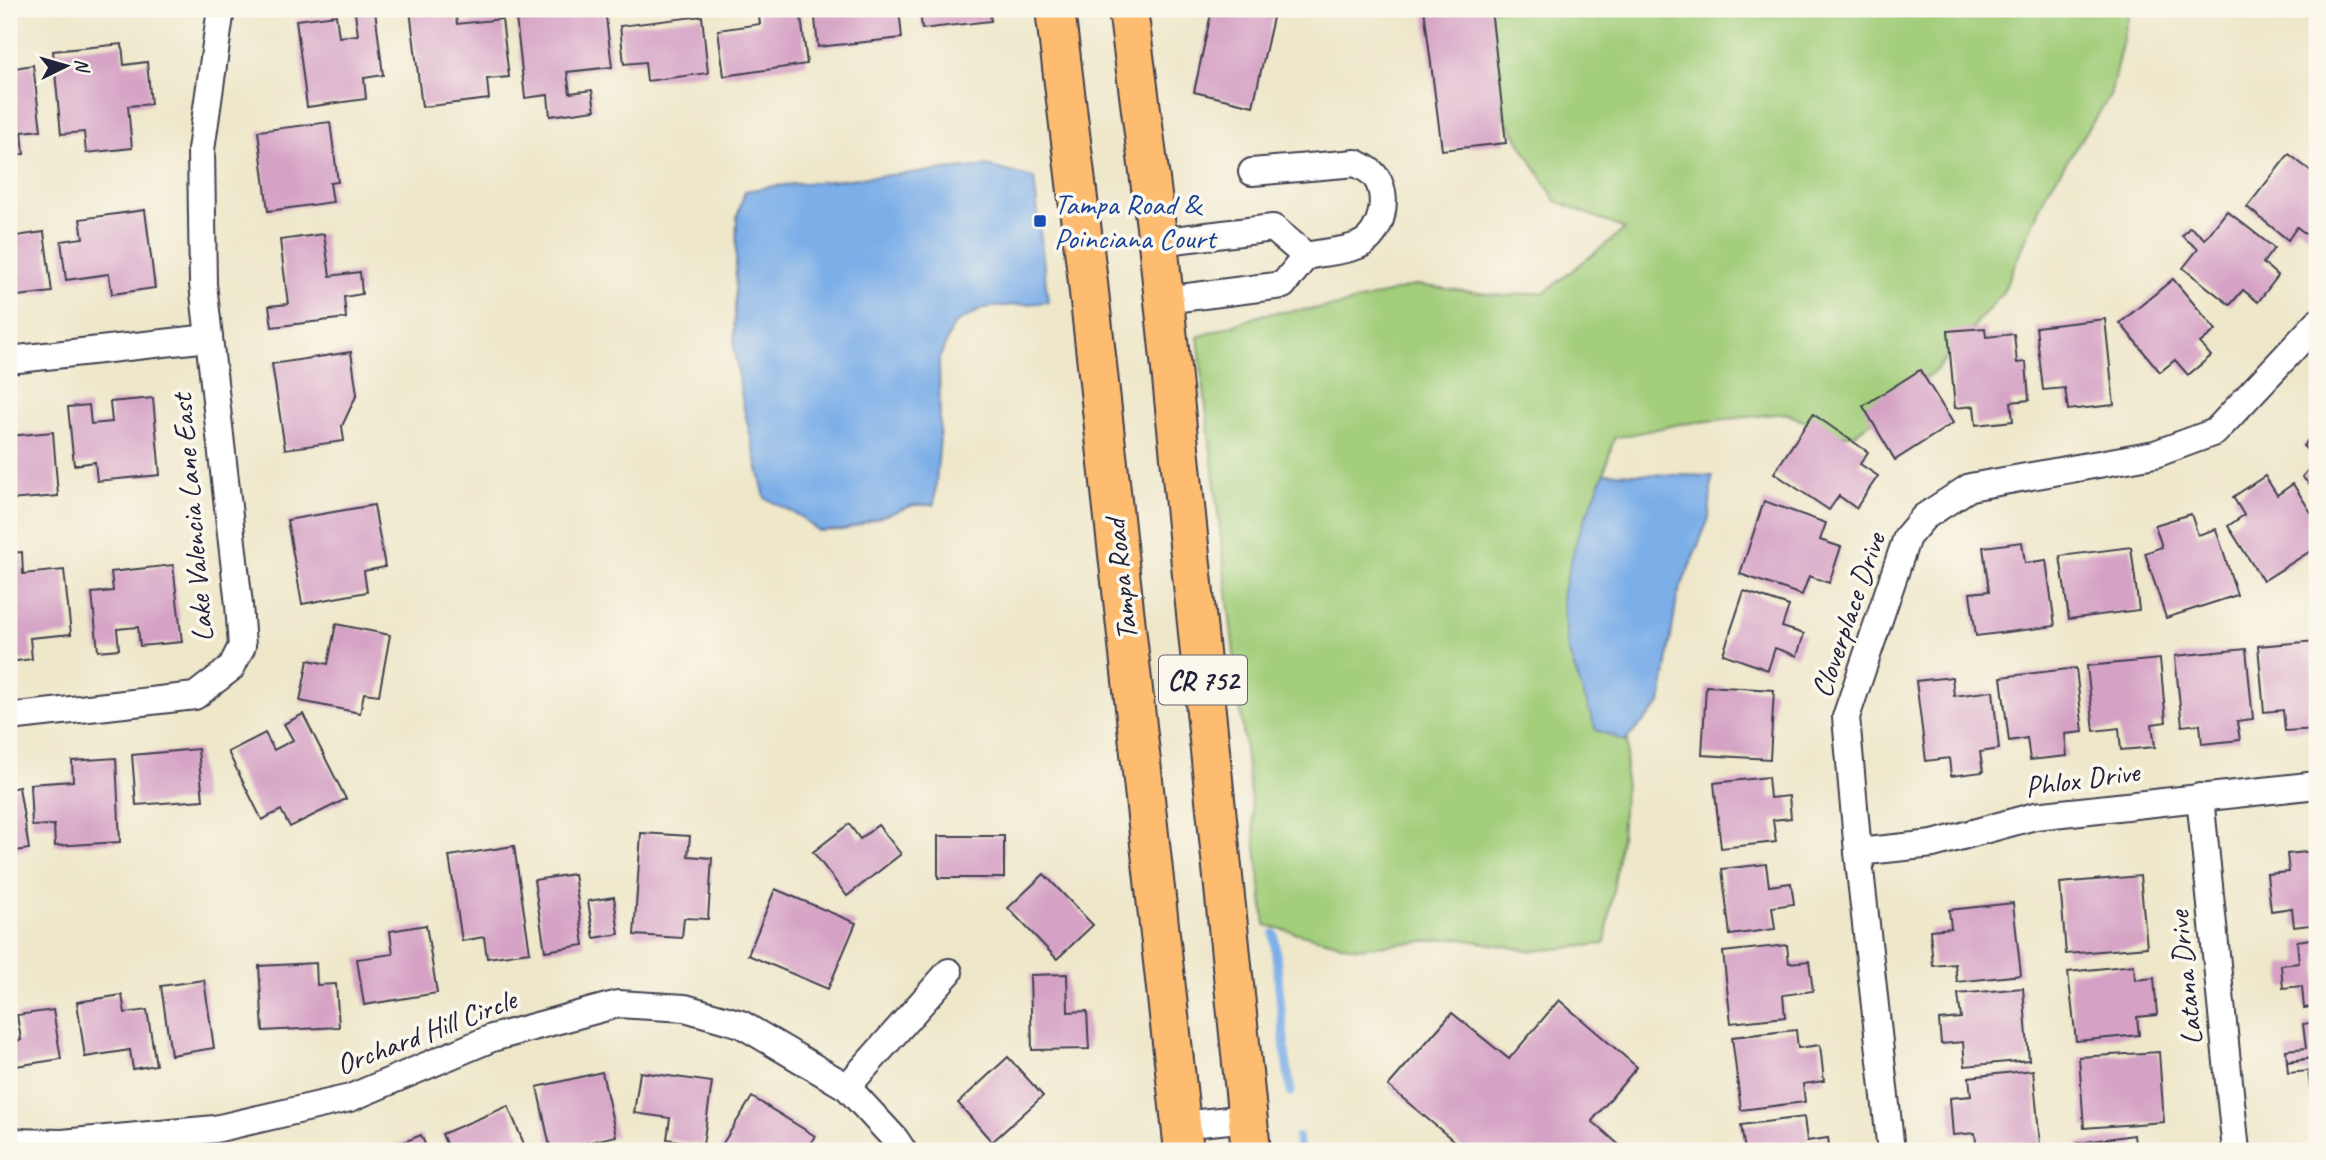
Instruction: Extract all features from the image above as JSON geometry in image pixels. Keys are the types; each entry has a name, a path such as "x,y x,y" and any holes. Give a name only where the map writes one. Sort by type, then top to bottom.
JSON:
{"main road":[{"name":"Tampa Road","path":"1055,9 1183,1138"},
{"name":"CR 752","path":"1128,9 1158,242 1250,1135"}],"street":[{"name":"Lake Valencia Lane East","path":"9,717 195,696 230,668 242,646 203,284 201,150 221,9"},
{"path":"1164,300 1283,285 1306,256 1359,246 1375,235 1382,214 1383,197 1376,176 1356,163 1252,172"},
{"path":"1158,242 1273,229 1306,256"},
{"name":"Cloverplace Drive","path":"1891,1151 1846,717 1907,537 1924,517 1970,487 2155,454 2216,432 2317,323"},
{"path":"9,360 209,338"},
{"name":"Phlox Drive","path":"1858,852 1933,844 2035,817 2317,785"},
{"name":"Latana Drive","path":"2200,797 2236,1151"},
{"path":"848,1087 949,972"},
{"name":"Orchard Hill Circle","path":"9,1142 62,1143 215,1129 323,1105 349,1098 492,1038 618,1004 685,1009 741,1024 848,1087 903,1151"},
{"path":"1183,1138 1250,1135"}],"green space":[{"path":"1489,9 2130,9 2110,96 2046,193 2002,294 1936,370 1855,434 1835,436 1786,413 1680,424 1614,438 1604,473 1577,538 1624,741 1628,738 1621,838 1605,944 1532,951 1456,938 1357,948 1265,925 1198,337 1265,314 1338,306 1417,285 1505,296 1545,292 1625,229 1556,201 1492,97"}],"water":[{"path":"987,166 1034,178 1048,302 984,308 954,324 939,359 940,438 934,505 914,505 844,530 818,531 800,516 765,498 743,404 734,348 737,217 745,191"},
{"path":"1604,473 1712,476 1709,518 1677,597 1661,703 1625,741 1596,730 1568,650 1562,595 1577,538"}],"building":[{"path":"455,9 457,24 502,19 509,77 487,79 489,99 422,107 410,10"},
{"path":"515,9 560,9 560,12 605,9 612,67 567,72 570,93 592,90 595,110 550,116 548,95 525,98"},
{"path":"758,9 800,9 807,64 724,76 718,30 760,24"},
{"path":"814,9 899,9 902,38 818,47"},
{"path":"920,9 989,9 991,21 922,29"},
{"path":"1212,9 1275,9 1253,106 1194,92"},
{"path":"1424,9 1491,9 1506,143 1442,150"},
{"path":"375,10 383,75 364,78 366,99 307,107 296,20 336,15 339,37 358,35 355,13"},
{"path":"702,16 708,73 647,81 645,62 624,64 620,26"},
{"path":"122,44 124,65 147,62 151,104 128,106 132,148 86,153 84,132 61,134 53,51"},
{"path":"33,65 41,130 22,132 24,154 9,155 9,69"},
{"path":"330,122 338,182 330,183 333,202 268,211 258,131"},
{"path":"2289,154 2317,176 2317,229 2311,238 2297,227 2288,240 2247,207"},
{"path":"145,210 155,288 112,294 109,274 66,280 61,241 83,238 80,219"},
{"path":"2227,211 2274,248 2263,263 2278,276 2258,302 2243,290 2230,305 2183,268 2198,249 2182,236 2190,227 2205,239"},
{"path":"44,232 52,292 9,297 9,237"},
{"path":"324,234 330,276 360,272 362,294 344,297 346,318 272,327 269,306 288,304 280,240"},
{"path":"2173,279 2216,330 2200,343 2211,356 2188,375 2175,360 2160,372 2120,323"},
{"path":"2105,319 2114,405 2068,410 2065,388 2043,390 2036,327"},
{"path":"1985,328 1986,337 2014,334 2017,363 2026,362 2029,400 2011,402 2013,421 1976,425 1974,406 1955,408 1948,331"},
{"path":"351,352 357,394 342,426 344,441 285,449 272,364"},
{"path":"1920,370 1953,423 1895,460 1863,406"},
{"path":"153,398 160,475 97,481 95,462 74,465 68,407 89,405 91,424 112,422 110,402"},
{"path":"1813,414 1868,452 1860,464 1878,476 1856,508 1839,496 1829,510 1774,473"},
{"path":"2317,430 2317,459 2303,446"},
{"path":"53,432 58,496 9,500 9,436"},
{"path":"2317,460 2317,491 2302,477"},
{"path":"2265,476 2277,495 2293,484 2317,522 2317,547 2263,581 2228,526 2244,515 2233,497"},
{"path":"1764,501 1826,523 1820,540 1841,547 1829,583 1809,576 1802,595 1740,574"},
{"path":"374,505 385,567 364,571 367,592 302,604 287,520"},
{"path":"2191,514 2198,535 2216,529 2237,595 2166,618 2145,553 2162,547 2155,525"},
{"path":"2022,542 2025,563 2046,560 2055,626 1976,636 1970,593 1989,591 1983,547"},
{"path":"2131,547 2139,610 2069,619 2060,556"},
{"path":"22,552 23,574 64,570 71,634 30,638 32,659 9,662 9,553"},
{"path":"173,565 182,642 140,646 138,627 117,629 119,649 98,651 92,593 113,591 111,572"},
{"path":"1744,591 1789,606 1782,627 1804,634 1797,656 1775,648 1768,670 1723,654"},
{"path":"336,624 390,635 379,695 364,693 360,713 300,701 308,660 328,664"},
{"path":"2317,641 2317,729 2285,731 2283,710 2264,712 2258,646"},
{"path":"2246,649 2253,719 2237,721 2240,740 2202,744 2200,724 2182,726 2175,656"},
{"path":"2160,659 2166,722 2152,724 2155,747 2121,750 2119,728 2094,731 2087,666"},
{"path":"2076,668 2083,732 2065,734 2067,756 2030,760 2027,738 2009,741 2001,677"},
{"path":"1952,677 1954,696 1993,691 1999,749 1980,752 1983,772 1951,776 1949,758 1926,761 1916,681"},
{"path":"1706,686 1774,690 1770,759 1702,755"},
{"path":"303,714 346,799 290,827 281,810 262,820 228,752 265,733 274,750 293,740 284,724"},
{"path":"198,749 203,800 136,805 132,755"},
{"path":"116,758 120,842 55,846 54,825 32,826 30,784 73,781 72,761"},
{"path":"1768,777 1770,798 1789,796 1791,818 1773,820 1776,842 1721,848 1714,783"},
{"path":"19,787 29,849 9,852 9,789"},
{"path":"849,824 860,839 878,825 901,854 847,896 813,852"},
{"path":"641,833 690,836 688,856 712,858 708,919 684,918 682,938 634,935"},
{"path":"938,836 1004,836 1004,878 938,878"},
{"path":"514,846 530,952 487,958 484,937 462,941 449,856"},
{"path":"2317,851 2317,924 2294,927 2292,908 2271,911 2267,874 2289,872 2287,854"},
{"path":"1766,864 1769,886 1791,883 1794,904 1772,907 1775,929 1730,935 1722,869"},
{"path":"574,874 584,945 545,951 534,880"},
{"path":"1044,874 1093,925 1057,959 1008,908"},
{"path":"2140,876 2147,947 2066,954 2060,883"},
{"path":"775,889 856,923 828,989 748,955"},
{"path":"614,897 619,934 594,938 588,901"},
{"path":"2013,903 2021,975 1957,982 1955,964 1933,966 1930,930 1951,928 1949,910"},
{"path":"426,925 437,993 364,1005 357,959 393,954 390,931"},
{"path":"2317,938 2317,1006 2304,1008 2302,986 2283,988 2281,965 2299,963 2297,941"},
{"path":"1787,945 1789,963 1809,961 1813,991 1783,995 1785,1017 1731,1023 1723,952"},
{"path":"316,963 317,985 336,984 339,1027 263,1031 259,966"},
{"path":"2134,965 2135,980 2154,978 2157,1015 2137,1017 2139,1035 2076,1041 2068,972"},
{"path":"1067,974 1068,1012 1087,1011 1089,1049 1032,1050 1030,975"},
{"path":"204,980 214,1048 171,1055 161,986"},
{"path":"2023,988 2029,1060 1965,1066 1963,1042 1941,1044 1939,1020 1961,1018 1958,994"},
{"path":"122,995 125,1013 147,1010 156,1065 133,1069 130,1050 85,1057 77,1002"},
{"path":"1559,1000 1637,1067 1592,1121 1626,1151 1466,1151 1388,1086 1452,1013 1509,1059"},
{"path":"53,1010 61,1059 9,1067 9,1042 21,1040 17,1015"},
{"path":"2317,1022 2317,1094 2311,1095 2308,1071 2288,1073 2287,1062 2313,1058 2287,1061 2286,1050 2306,1048 2303,1024"},
{"path":"1796,1030 1798,1048 1820,1045 1824,1081 1803,1084 1805,1102 1741,1110 1732,1037"},
{"path":"2159,1052 2164,1122 2084,1128 2079,1057"},
{"path":"1008,1057 1043,1096 992,1142 958,1103"},
{"path":"2033,1070 2040,1144 1977,1151 1975,1133 1953,1135 1950,1098 1971,1096 1969,1077"},
{"path":"602,1072 616,1136 551,1151 537,1087"},
{"path":"640,1072 712,1082 703,1145 667,1139 670,1118 634,1113"},
{"path":"752,1097 815,1136 805,1151 718,1151"},
{"path":"508,1106 527,1151 476,1151 474,1147 465,1151 449,1151 442,1134"},
{"path":"1804,1117 1807,1141 1828,1138 1830,1151 1745,1151 1741,1125"},
{"path":"421,1135 428,1151 382,1151"},
{"path":"2134,1135 2136,1151 2079,1151 2078,1143"}],"waterway":[{"path":"1274,934 1291,1092"},
{"path":"1298,1137 1300,1151"}],"place":[{"name":"Tampa Road & Poinciana Court","path":"1040,221"}]}
